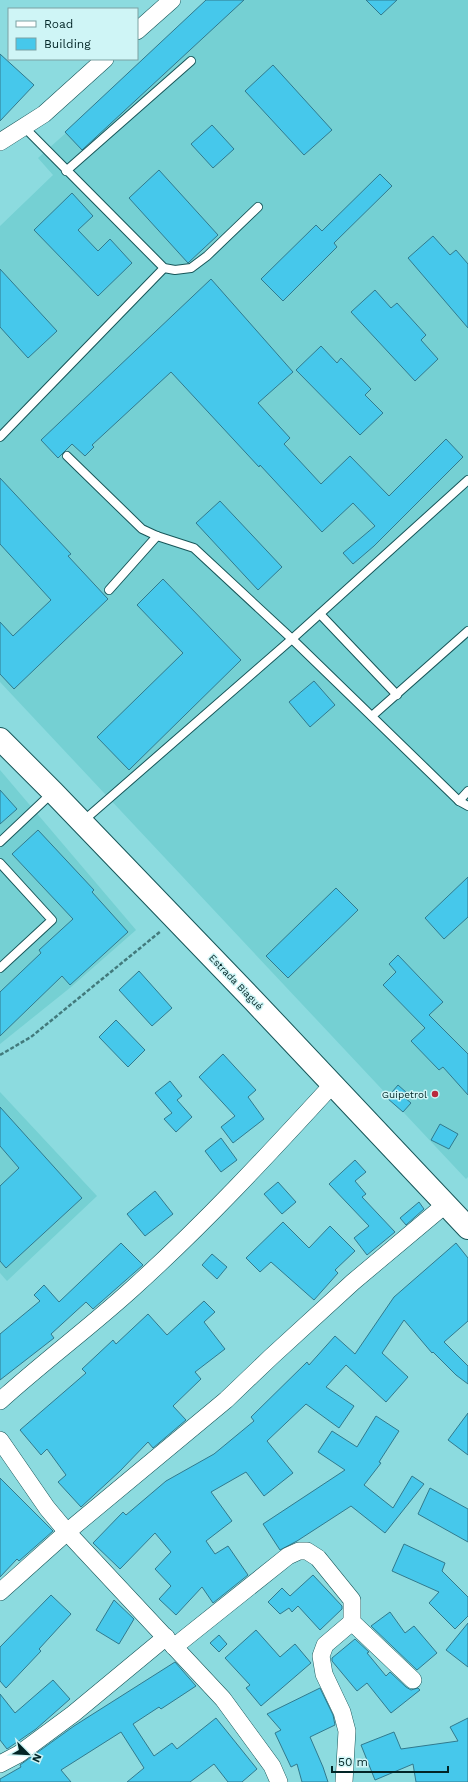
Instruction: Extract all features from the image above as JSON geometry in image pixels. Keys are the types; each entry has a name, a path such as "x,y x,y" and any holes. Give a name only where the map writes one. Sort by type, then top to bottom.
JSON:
{"main road":[{"name":"Estrada Biagué","path":"0,739 82,822 460,1216"}],"street":[{"path":"138,30 172,0"},
{"path":"0,142 44,114 105,60"},
{"path":"0,1400 34,1370 132,1290 228,1197 333,1084"},
{"path":"0,1592 67,1532 226,1400 270,1356 353,1282 460,1216"},
{"path":"0,1440 47,1508 67,1532 223,1699 272,1766 280,1782"},
{"path":"0,1764 19,1754 288,1556 298,1551 307,1551 318,1558 352,1600 352,1622 413,1680"},
{"path":"344,1782 347,1731 342,1712 324,1674 321,1656 326,1645 352,1622"}],"lane":[{"path":"66,171 191,61"},
{"path":"23,126 164,268 175,270 191,268 206,256 258,207"},
{"path":"0,437 164,268"},
{"path":"67,456 142,528 157,536 194,548 292,638 459,801 468,806"},
{"path":"82,822 320,614 468,480"},
{"path":"109,590 157,536"},
{"path":"320,614 397,694"},
{"path":"372,716 468,631"},
{"path":"459,801 468,791"},
{"path":"0,842 53,792"},
{"path":"0,863 52,920 0,968"}],"path":[{"path":"0,1055 31,1037 176,920"}],"shaded area":[{"path":"214,0 468,0 468,1177 466,1179 0,682 0,226 53,175 38,158"},
{"path":"0,770 136,930 71,987 0,1044"},
{"path":"0,1092 97,1196 7,1281 0,1273"}],"building":[{"path":"206,0 244,0 82,150 65,132"},
{"path":"366,0 397,0 381,15"},
{"path":"0,54 34,85 0,121"},
{"path":"273,65 332,130 304,155 245,91"},
{"path":"212,125 234,149 213,168 191,144"},
{"path":"159,170 218,235 188,263 129,198"},
{"path":"380,174 392,186 334,243 337,247 283,301 261,279 316,225 322,231"},
{"path":"72,193 93,216 78,230 98,251 110,239 132,263 98,296 34,230"},
{"path":"433,236 450,255 456,250 468,264 468,328 408,258"},
{"path":"0,269 57,331 28,358 0,327"},
{"path":"211,279 293,372 258,403 290,438 284,444 321,484 350,456 389,496 446,439 463,457 374,546 353,564 343,553 375,526 353,503 322,532 260,465 259,467 171,372 92,445 94,447 85,456 72,444 58,458 41,440"},
{"path":"375,290 391,308 397,303 426,335 421,340 438,359 415,381 351,312"},
{"path":"321,346 337,363 341,358 371,389 365,395 383,413 360,435 296,370"},
{"path":"0,478 71,554 68,556 108,599 14,689 0,674 0,622 13,636 51,600 0,544"},
{"path":"220,501 282,567 258,590 196,523"},
{"path":"163,579 241,660 129,770 97,737 183,653 137,605"},
{"path":"314,681 335,705 310,727 289,702"},
{"path":"0,790 17,809 0,824"},
{"path":"38,830 94,890 92,892 128,932 70,985 62,976 0,1036 0,992 41,953 39,950 73,919 12,854"},
{"path":"468,877 468,917 444,939 425,918"},
{"path":"336,888 358,910 288,978 266,956"},
{"path":"398,955 443,1002 429,1015 468,1054 468,1095 443,1067 439,1070 411,1041 425,1028 383,985 396,972 389,964"},
{"path":"139,971 172,1008 152,1026 119,990"},
{"path":"116,1020 145,1050 128,1067 99,1037"},
{"path":"223,1054 256,1090 248,1097 264,1119 233,1143 221,1127 235,1116 199,1077"},
{"path":"170,1081 182,1096 177,1100 192,1117 176,1132 164,1119 172,1113 155,1093"},
{"path":"398,1085 407,1093 404,1097 411,1103 403,1112 387,1098"},
{"path":"0,1107 82,1198 6,1268 0,1261 0,1186 19,1168 0,1146"},
{"path":"440,1124 458,1134 449,1149 431,1140"},
{"path":"221,1138 237,1160 221,1172 205,1151"},
{"path":"355,1160 366,1172 355,1181 366,1194 362,1197 395,1232 367,1255 354,1238 369,1226 329,1184"},
{"path":"278,1182 296,1202 282,1214 264,1194"},
{"path":"155,1191 173,1214 145,1236 127,1214"},
{"path":"419,1202 424,1209 406,1225 400,1218"},
{"path":"283,1222 309,1248 330,1226 355,1251 335,1270 338,1273 314,1300 271,1262 260,1272 246,1258"},
{"path":"121,1243 143,1265 93,1309 86,1302 51,1334 54,1338 0,1380 0,1334 40,1301 34,1295 44,1285 59,1302"},
{"path":"456,1243 468,1258 468,1321 444,1342 468,1366 468,1384 456,1375 433,1352 432,1353 404,1320 382,1353 408,1377 386,1402 346,1365 326,1387 354,1406 339,1428 306,1404 267,1441 293,1473 264,1496 246,1472 211,1492 232,1521 206,1541 215,1554 228,1546 248,1575 213,1603 202,1587 176,1615 159,1599 171,1586 155,1569 171,1552 155,1533 120,1569 93,1543 123,1512 126,1515 166,1481 214,1454 254,1421 251,1417 307,1362 309,1365 335,1336 355,1354 394,1297"},
{"path":"212,1254 227,1267 217,1279 202,1265"},
{"path":"204,1301 215,1312 204,1322 225,1349 195,1372 201,1379 173,1406 186,1420 153,1448 148,1442 120,1471 81,1507 58,1482 66,1475 47,1449 41,1455 20,1430 86,1373 82,1369 113,1340 116,1344 148,1314 167,1335"},
{"path":"468,1413 468,1455 448,1440"},
{"path":"376,1416 399,1431 379,1462 381,1463 364,1485 393,1508 412,1476 424,1484 385,1533 351,1506 297,1541 280,1550 263,1524 345,1470 318,1452 332,1431 357,1447"},
{"path":"0,1478 53,1531 19,1561 17,1559 0,1577"},
{"path":"430,1488 468,1509 468,1542 418,1514"},
{"path":"404,1544 445,1563 442,1571 468,1597 468,1616 455,1629 429,1603 439,1592 392,1571"},
{"path":"313,1575 342,1606 342,1609 320,1630 298,1606 292,1612 289,1608 280,1614 268,1602 282,1588 290,1596"},
{"path":"51,1595 71,1614 39,1649 41,1651 6,1688 0,1681 0,1647"},
{"path":"114,1600 134,1619 119,1644 96,1630"},
{"path":"390,1612 405,1633 414,1626 437,1653 417,1670 371,1626"},
{"path":"468,1623 468,1667 446,1650"},
{"path":"256,1630 280,1657 295,1644 311,1663 261,1706 246,1688 250,1685 225,1658"},
{"path":"219,1635 227,1644 219,1652 210,1643"},
{"path":"355,1639 369,1652 367,1653 386,1676 390,1672 411,1690 418,1688 420,1690 391,1713 367,1683 357,1691 332,1661 332,1658"},
{"path":"175,1662 196,1686 161,1709 159,1707 133,1724 154,1756 172,1743 177,1749 216,1718 257,1769 242,1782 228,1782 214,1764 190,1782 127,1782 144,1768 121,1732 61,1770 71,1782 0,1782 0,1779 21,1767 20,1765 74,1726"},
{"path":"53,1680 70,1699 36,1729 7,1749 0,1740 0,1694 15,1713"},
{"path":"320,1688 333,1715 335,1725 310,1737 328,1782 302,1782 297,1764 291,1767 275,1733 281,1730 267,1714"},
{"path":"468,1718 468,1782 416,1782 413,1764 375,1780 361,1745 394,1732 401,1749 458,1741 450,1727"}],"place":[{"name":"Guipetrol","path":"435,1094"}]}
